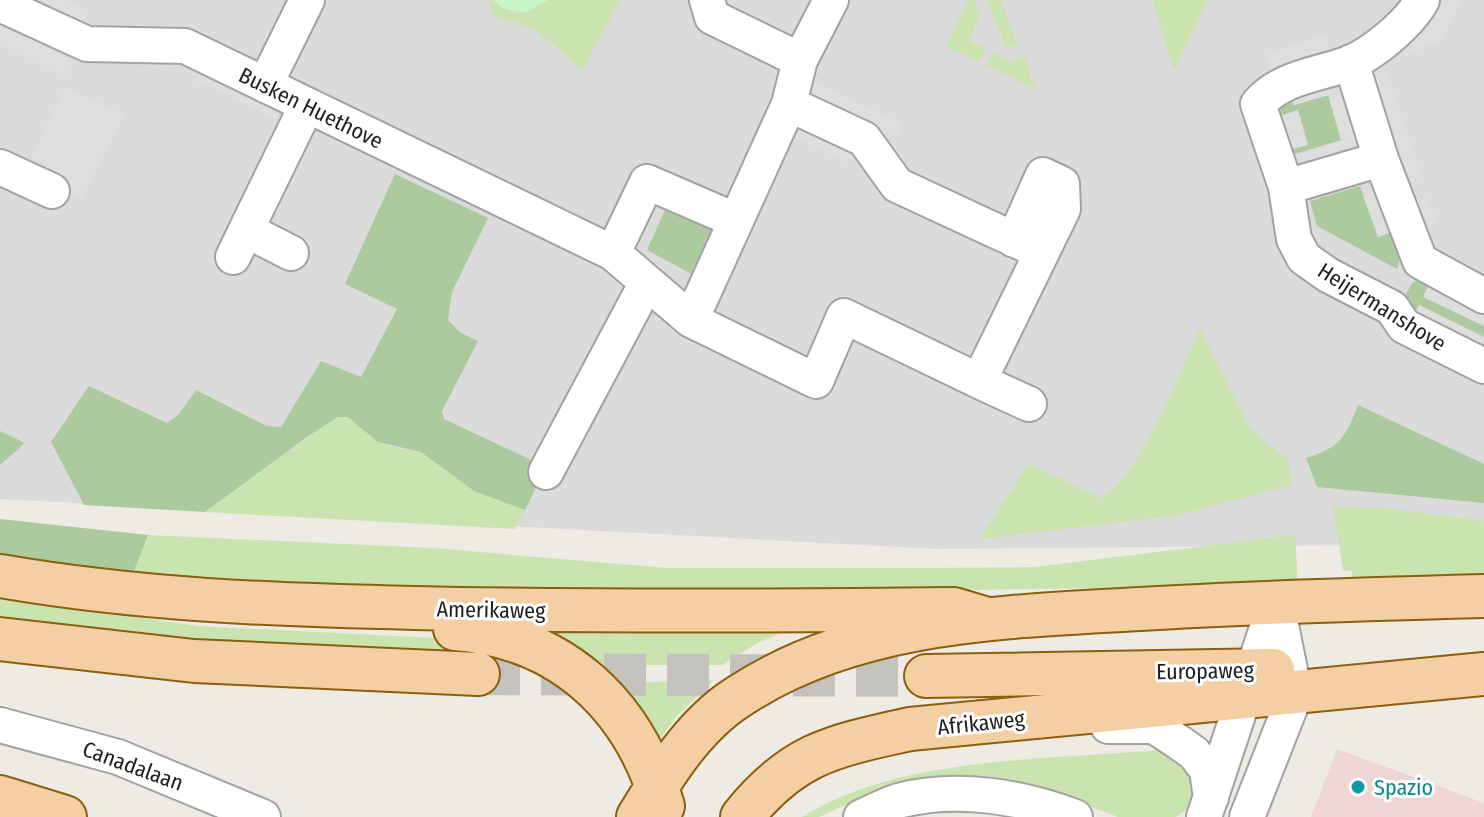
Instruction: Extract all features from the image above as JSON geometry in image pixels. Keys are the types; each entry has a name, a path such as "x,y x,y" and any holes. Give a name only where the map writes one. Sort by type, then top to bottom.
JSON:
{"main road":[{"name":"Amerikaweg","path":"0,576 88,591 224,604 593,612 954,609 984,618"},
{"path":"654,807 691,740 736,698 817,654 984,618 1276,601 1484,596"},
{"path":"224,604 295,618 461,629 536,647 581,674 618,713 654,807"},
{"path":"0,639 194,661 478,674"},
{"name":"Europaweg","path":"1272,683 1462,662 1484,666"},
{"name":"Europaweg","path":"926,676 1272,683 1484,674"},
{"name":"Afrikaweg","path":"742,817 787,770 831,747 910,729 1081,712 1272,683"},
{"path":"0,797 65,817"}],"street":[{"path":"265,85 307,0"},
{"path":"707,0 712,17 800,60"},
{"path":"691,320 789,104 800,60 831,0"},
{"name":"Heijermanshove","path":"1422,0 1412,19 1351,62 1273,87 1258,104 1286,187 1294,239 1304,258 1328,275 1392,308 1404,326 1484,366"},
{"name":"Busken Huethove","path":"0,4 87,44 185,46 613,253 691,320 816,381 844,316 979,381"},
{"path":"1351,62 1381,159 1420,261 1438,274 1484,296"},
{"path":"789,104 864,139 897,185 1029,246 979,381 1029,404"},
{"path":"291,253 240,243 307,105"},
{"path":"1286,187 1381,159"},
{"path":"0,167 52,191"},
{"path":"613,253 647,182 735,220"},
{"path":"1392,308 1420,261"},
{"path":"546,472 646,284"},
{"path":"1247,817 1272,683 1276,601"},
{"path":"1208,807 1272,683"},
{"path":"1081,712 1112,728 1154,726 1194,753 1207,770 1208,807"},
{"name":"Canadalaan","path":"0,725 118,757 263,817"},
{"path":"861,817 901,800 965,793 1031,813 1075,817"}],"shaded area":[{"path":"0,0 1484,0 1484,544 937,549 0,499"},
{"path":"23,0 65,0 89,12 81,28"},
{"path":"1440,0 1462,0 1442,40 1404,56 1398,37 1427,27"},
{"path":"0,25 74,61 66,77 0,44"},
{"path":"1324,35 1331,53 1272,74 1265,55"},
{"path":"202,66 283,106 276,120 195,80"},
{"path":"1387,72 1422,178 1403,184 1368,78"},
{"path":"1327,78 1332,94 1294,105 1289,88"},
{"path":"808,79 903,124 897,137 802,92"},
{"path":"65,87 124,115 82,198 67,190 47,166 31,158"},
{"path":"1347,92 1360,133 1341,139 1329,98"},
{"path":"1298,110 1308,145 1286,151 1276,117"},
{"path":"802,121 857,147 849,163 794,137"},
{"path":"1356,136 1361,151 1299,171 1294,156"},
{"path":"1381,189 1395,231 1378,237 1363,195"},
{"path":"1427,196 1437,222 1419,229 1410,203"},
{"path":"1431,280 1484,306 1484,326 1423,297"},
{"path":"1419,305 1484,337 1484,354 1411,321"},
{"path":"1337,749 1484,803 1484,817 1311,817"}],"green space":[{"path":"489,0 513,12 525,13 548,0 620,0 582,71 532,30 494,18"},
{"path":"494,0 548,0 525,13 502,8"},
{"path":"968,0 974,0 980,15 969,40 985,49 979,62 946,47"},
{"path":"987,0 1001,0 1018,46 1006,47"},
{"path":"1152,0 1208,0 1174,70"},
{"path":"992,53 1011,62 1024,57 1035,89 987,65"},
{"path":"1328,95 1341,140 1288,156 1298,111 1276,117 1272,103 1291,96 1294,105"},
{"path":"395,174 488,218 452,292 448,320 461,333 478,341 442,411 444,419 546,467 525,510 474,491 421,452 378,442 348,417 338,417 307,437 205,512 84,505 51,442 89,386 167,423 179,414 196,390 267,426 281,427 321,361 361,377 397,309 345,284"},
{"path":"1360,186 1378,237 1395,231 1401,258 1397,269 1317,226 1310,201"},
{"path":"666,208 717,232 697,277 647,250"},
{"path":"1431,280 1424,297 1484,326 1484,337 1419,305 1411,321 1404,298 1412,283"},
{"path":"1200,330 1251,428 1259,438 1288,458 1292,485 1174,516 980,539 1028,464 1102,498 1116,486 1144,447"},
{"path":"1358,405 1484,464 1484,503 1317,487 1306,458 1327,450 1340,440"},
{"path":"337,417 348,417 391,447 421,452 474,491 525,510 515,529 205,512"},
{"path":"0,431 25,443 0,465"},
{"path":"1333,507 1392,509 1484,521 1484,577 1352,583 1352,571 1343,570"},
{"path":"0,519 148,535 130,581 0,559"},
{"path":"148,535 433,548 667,568 908,568 1035,567 1295,535 1298,585 558,596 130,581"},
{"path":"0,597 198,626 436,638 519,658 358,654 0,627"},
{"path":"524,628 790,629 756,644 722,665 593,665"},
{"path":"714,680 676,717 656,745 614,683"},
{"path":"1160,750 1179,757 1190,772 1193,792 1187,809 1176,817 1118,817 1027,783 955,776 884,788 819,817 802,817 840,797 883,782 928,772 975,764"}],"tunnel":[{"path":"478,674 926,676"}],"place":[{"name":"Spazio","path":"1358,787"}]}
